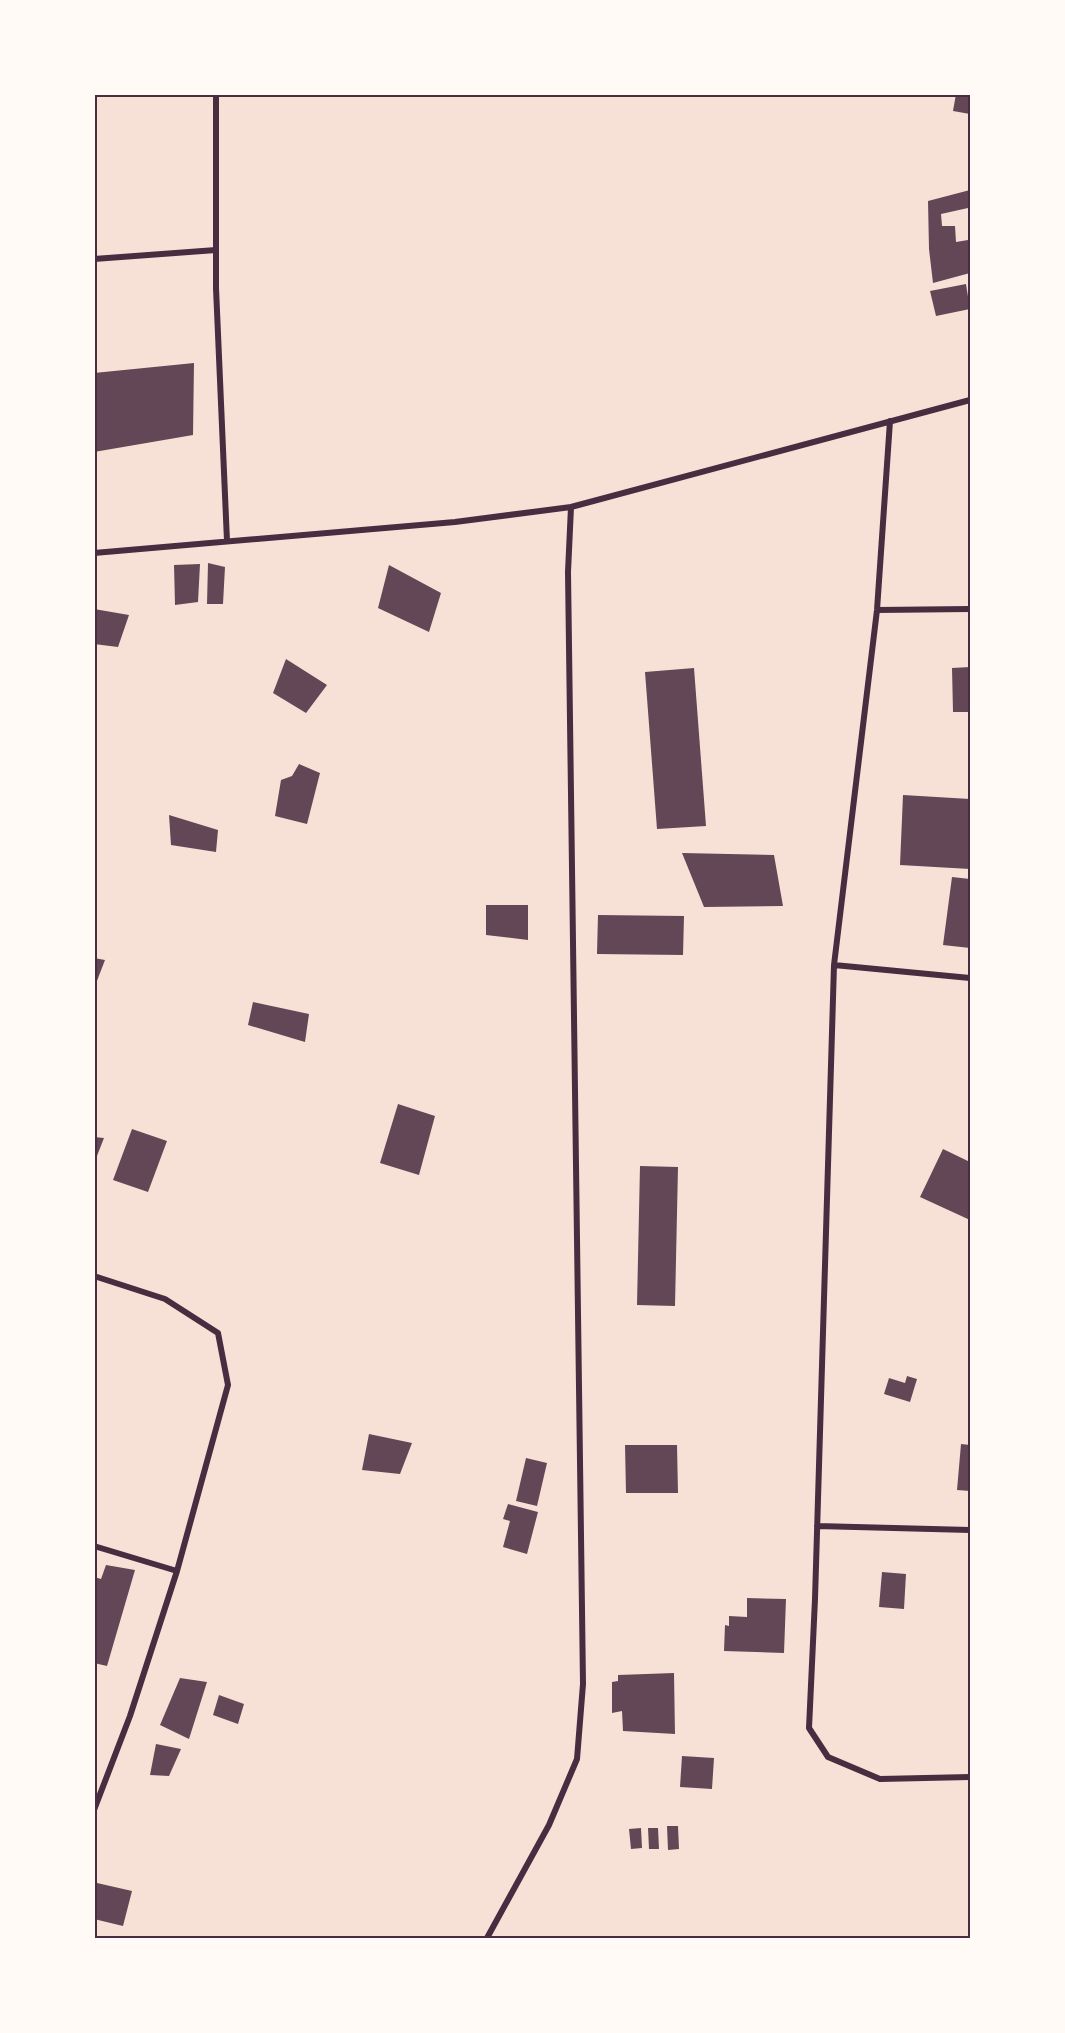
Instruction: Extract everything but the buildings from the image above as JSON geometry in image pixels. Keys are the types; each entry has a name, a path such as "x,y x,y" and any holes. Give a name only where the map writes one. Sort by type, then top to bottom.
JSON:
{"street":[{"path":"216,94 216,250 227,541"},
{"path":"94,259 216,250"},
{"path":"94,553 455,522 571,507 970,400"},
{"path":"890,421 877,610 834,965 809,1728 828,1757 880,1779 970,1777"},
{"path":"487,1938 549,1825 577,1759 583,1684 568,573 571,507"},
{"path":"877,610 970,609"},
{"path":"834,965 970,978"},
{"path":"94,1276 165,1299 218,1333 228,1385 177,1571 130,1716 94,1810"},
{"path":"817,1526 970,1530"},
{"path":"94,1546 177,1571"}]}
